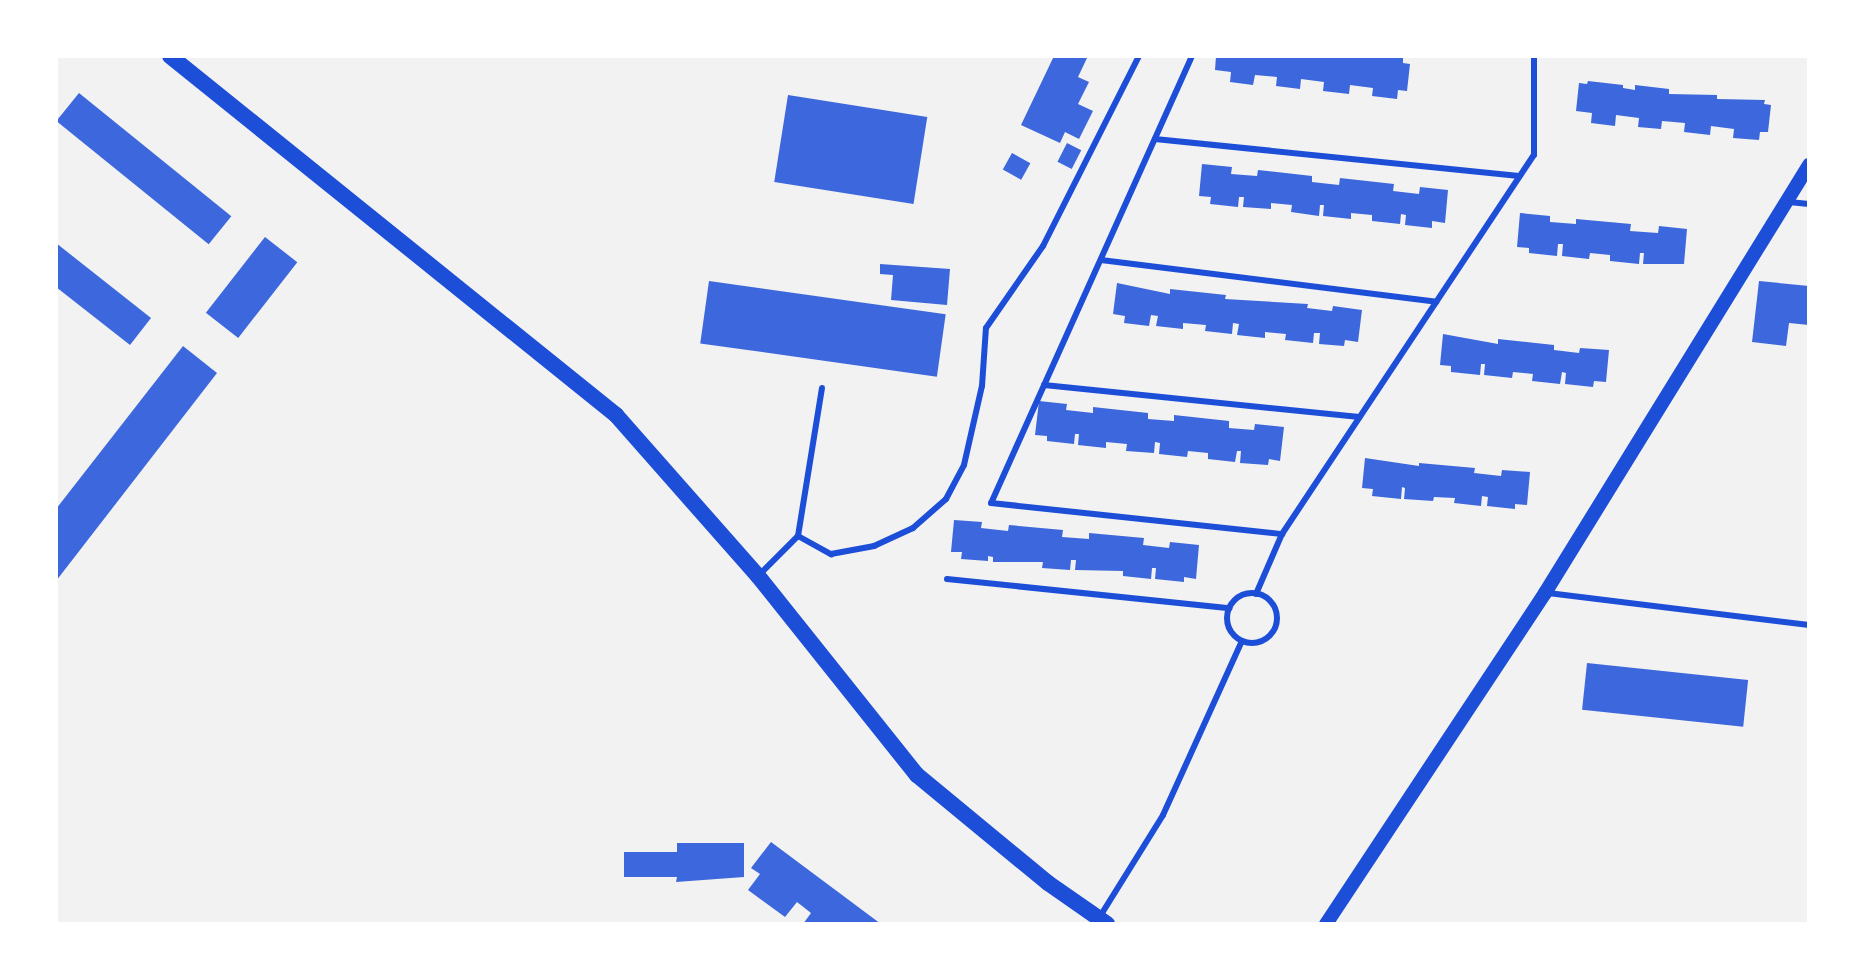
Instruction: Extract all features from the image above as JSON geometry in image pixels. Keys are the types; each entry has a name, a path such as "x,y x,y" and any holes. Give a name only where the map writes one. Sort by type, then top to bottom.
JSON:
{"main road":[{"path":"170,56 616,415 758,576 917,775 1048,883 1103,921"}],"street":[{"path":"1326,924 1545,593 1809,165"}],"lane":[{"path":"798,536 831,554 853,552 903,533 946,499 964,465 982,386 986,328 1043,246 1139,56"},
{"path":"1192,56 991,503 1282,534"},
{"path":"1256,594 1282,534 1534,155 1533,56"},
{"path":"1155,139 1519,176"},
{"path":"1785,202 1809,204"},
{"path":"1101,260 1436,302"},
{"path":"1044,385 1359,417"},
{"path":"758,576 798,536 822,388"},
{"path":"947,579 1230,608"},
{"path":"1545,593 1809,625"},
{"path":"1256,594 1273,604 1277,622 1267,638 1258,642 1242,641 1228,624 1230,608 1238,598 1256,594"},
{"path":"1103,921 1163,815 1242,641"}],"building":[{"path":"1054,56 1088,56 1078,77 1089,82 1078,104 1093,111 1079,139 1065,132 1060,143 1021,125"},
{"path":"1216,56 1403,58 1403,63 1410,64 1407,91 1398,90 1397,99 1372,96 1373,88 1350,85 1349,94 1323,91 1324,82 1301,79 1300,89 1276,86 1277,77 1255,75 1253,85 1230,82 1231,72 1215,70"},
{"path":"1588,81 1623,85 1623,88 1635,90 1635,85 1669,89 1669,94 1765,100 1764,104 1771,105 1768,132 1760,132 1759,140 1733,138 1734,129 1711,126 1710,135 1684,132 1685,123 1662,121 1661,129 1638,127 1639,118 1616,115 1615,126 1591,123 1592,113 1576,111 1579,83 1587,84"},
{"path":"79,93 231,216 209,244 56,121"},
{"path":"788,95 927,117 913,204 774,182"},
{"path":"1067,143 1081,150 1072,169 1057,162"},
{"path":"1012,153 1030,163 1021,180 1003,170"},
{"path":"1202,164 1232,167 1231,174 1257,176 1258,170 1312,176 1312,182 1339,185 1340,178 1394,184 1393,191 1419,194 1420,187 1448,190 1445,223 1432,221 1432,228 1405,225 1406,215 1401,214 1400,224 1372,221 1372,215 1351,213 1351,219 1323,216 1324,205 1320,205 1319,216 1291,212 1292,205 1271,203 1271,209 1243,207 1244,197 1239,197 1238,207 1210,204 1211,197 1199,196"},
{"path":"1520,213 1550,216 1550,222 1576,224 1576,219 1631,224 1630,231 1658,233 1659,226 1687,229 1684,264 1643,264 1644,253 1640,253 1639,264 1610,261 1610,255 1590,253 1589,259 1562,256 1563,244 1558,244 1557,256 1529,253 1529,248 1517,247"},
{"path":"265,237 297,262 238,338 206,313"},
{"path":"56,243 151,318 130,345 56,287"},
{"path":"880,264 950,269 947,305 891,300 893,275 880,274"},
{"path":"709,281 946,314 937,377 700,343"},
{"path":"1759,281 1809,286 1809,325 1789,323 1786,346 1752,342"},
{"path":"1117,283 1170,294 1170,289 1226,295 1225,299 1308,304 1307,308 1332,311 1333,306 1362,310 1358,342 1345,340 1344,346 1319,344 1320,333 1314,333 1313,343 1285,340 1286,334 1265,332 1265,338 1237,335 1239,324 1233,323 1232,334 1205,331 1206,325 1183,323 1183,329 1156,326 1158,316 1151,315 1149,326 1124,323 1125,316 1113,314"},
{"path":"1443,334 1498,344 1498,339 1554,345 1554,350 1579,353 1580,348 1609,350 1606,382 1594,381 1593,387 1565,384 1566,373 1562,372 1560,384 1532,381 1533,374 1513,372 1512,378 1484,375 1485,364 1481,364 1480,375 1451,372 1451,366 1440,365"},
{"path":"183,346 217,373 56,581 56,509"},
{"path":"1039,401 1067,404 1066,410 1093,413 1093,407 1148,413 1148,419 1174,421 1174,415 1229,421 1229,428 1254,430 1255,424 1284,427 1280,461 1269,459 1268,465 1240,463 1241,451 1237,451 1235,462 1208,459 1208,453 1188,451 1187,457 1159,454 1160,443 1155,442 1154,453 1126,451 1127,444 1106,442 1106,448 1078,445 1079,434 1075,434 1074,444 1047,441 1047,436 1035,435"},
{"path":"1365,458 1419,466 1419,463 1475,468 1474,473 1501,476 1502,470 1530,472 1527,505 1515,504 1515,509 1487,506 1488,497 1482,496 1481,506 1454,503 1455,498 1434,497 1433,501 1404,499 1405,488 1402,487 1401,499 1372,496 1373,489 1362,488"},
{"path":"954,520 982,522 981,528 1008,531 1009,525 1063,530 1062,537 1089,539 1089,533 1144,538 1143,545 1169,548 1170,542 1199,545 1196,579 1184,577 1184,582 1155,579 1156,568 1152,568 1151,579 1123,576 1123,571 1075,570 1076,560 1071,560 1070,570 1042,568 1043,562 993,562 993,557 988,556 988,561 961,559 962,552 951,552"},
{"path":"1587,663 1748,680 1743,727 1582,710"},
{"path":"771,842 881,924 803,924 811,913 797,902 785,917 748,890 760,874 751,868"},
{"path":"677,843 744,843 744,877 676,882 677,877 624,877 624,852 677,852"}]}
